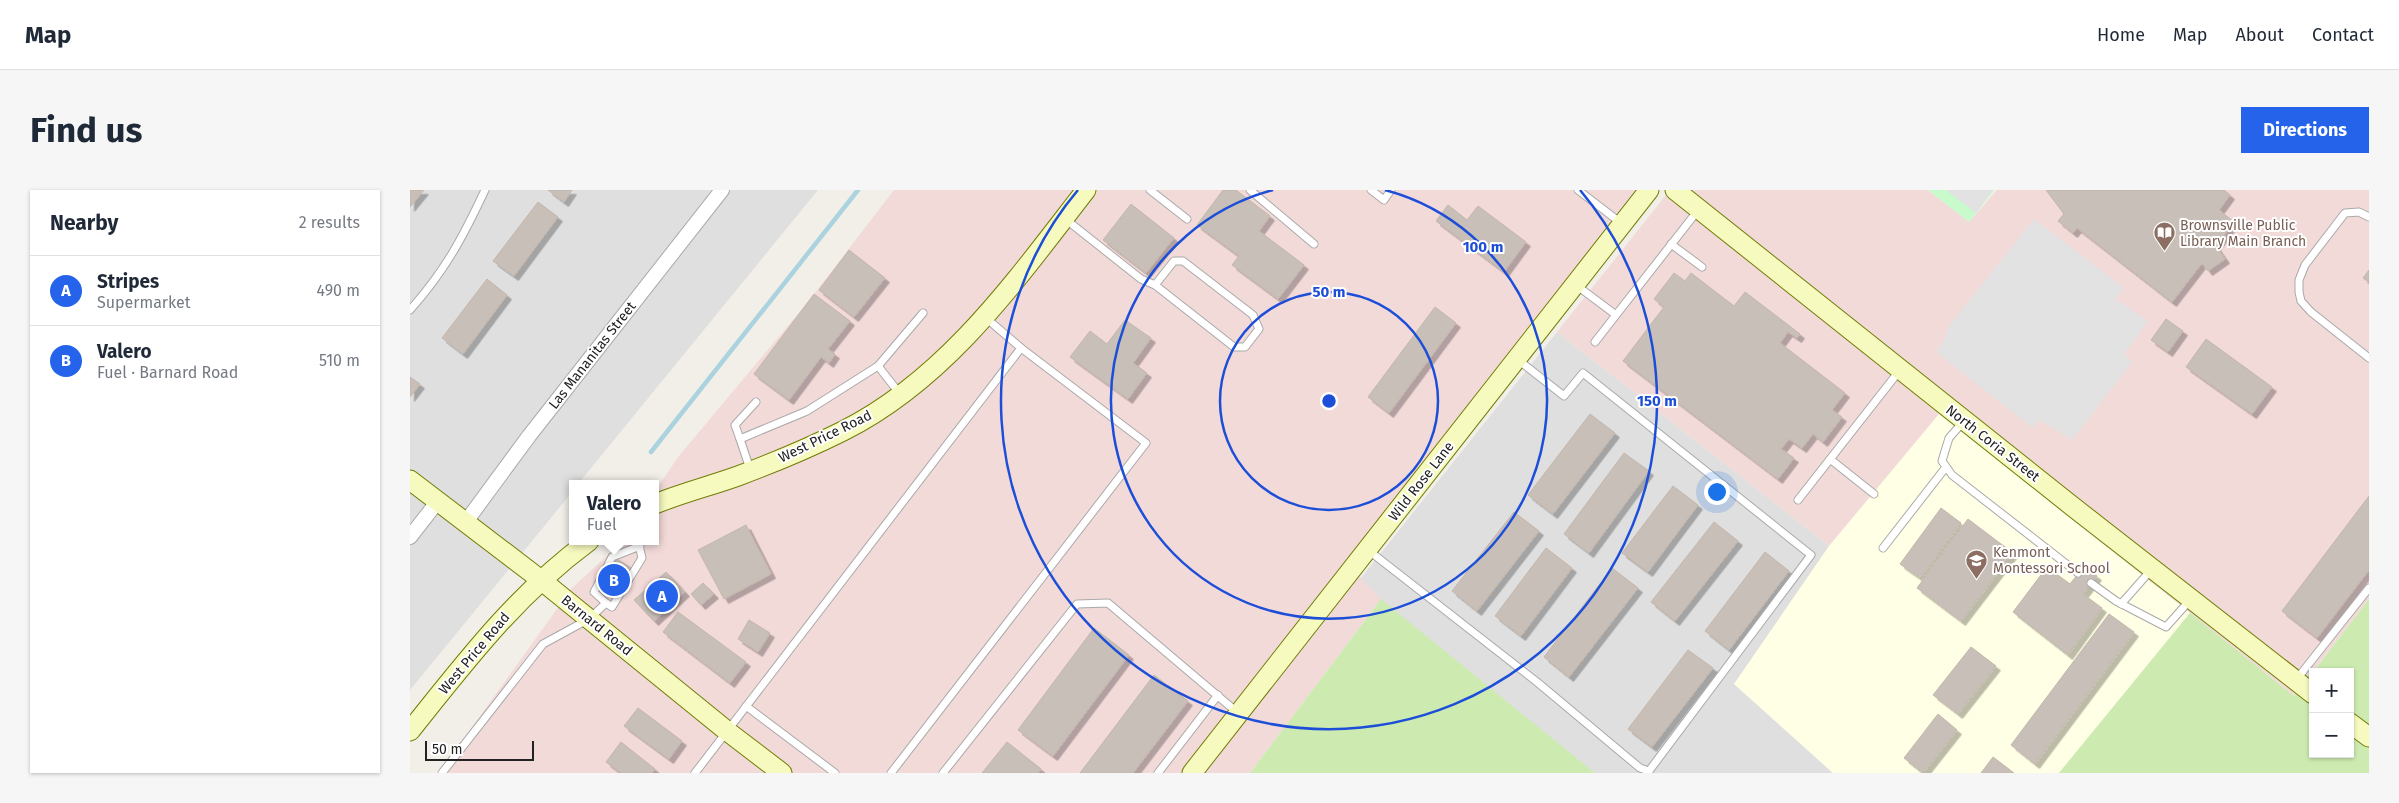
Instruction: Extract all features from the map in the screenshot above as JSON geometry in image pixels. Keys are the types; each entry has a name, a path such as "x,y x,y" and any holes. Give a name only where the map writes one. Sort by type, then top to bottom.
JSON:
{"street":[{"name":"Las Mananitas Street","path":"465,523 528,436 722,190"},
{"name":"West Price Road","path":"659,503 751,471 844,431 900,395 950,354 984,317 1086,190"},
{"name":"Wild Rose Lane","path":"1192,773 1649,190"},
{"name":"North Coria Street","path":"1675,190 1900,370 2309,691"},
{"name":"Barnard Road","path":"410,480 541,580 727,731 782,773"},
{"path":"410,537 438,501"},
{"name":"West Price Road","path":"410,731 489,632 541,580 584,545"},
{"path":"2354,726 2369,737"}],"lane":[{"path":"410,310 435,282 463,237 484,190"},
{"path":"1150,190 1187,218"},
{"path":"1250,190 1314,244"},
{"path":"1371,190 1384,200 1391,190"},
{"path":"1578,190 1622,224"},
{"path":"1596,342 1699,209"},
{"path":"2369,218 2358,212 2345,213 2305,264 2299,280 2301,301 2311,312 2369,358"},
{"path":"1064,218 1142,279 1155,285 1234,347 1245,347 1259,329 1253,315 1183,260 1174,261 1155,285"},
{"path":"1672,244 1702,267"},
{"path":"1575,284 1616,315"},
{"path":"740,439 807,411 878,366 923,313"},
{"path":"891,773 1146,443 1021,348 984,317"},
{"path":"695,773 1021,348"},
{"path":"1368,549 1537,682 1640,768 1650,771 1811,555 1583,373 1564,396 1516,359"},
{"path":"878,366 900,395"},
{"path":"1798,500 1900,370"},
{"path":"751,471 735,425 756,402"},
{"path":"1965,421 1950,438 1942,461 1946,467 1952,475 2078,573"},
{"path":"1830,459 1874,494"},
{"path":"1882,548 1946,467"},
{"path":"637,545 612,557 594,592 612,607 642,558 639,545"},
{"path":"2121,604 2152,569"},
{"path":"2091,583 2121,604 2166,627 2191,599"},
{"path":"2296,680 2369,588"},
{"path":"442,773 543,644 589,619 606,603"},
{"path":"943,773 1077,604 1108,603 1239,713"},
{"path":"1158,773 1218,696"},
{"path":"746,706 835,773"}],"shaded area":[{"path":"410,190 818,190 581,480 569,480 569,496 410,690"},
{"path":"894,190 1637,190 1347,563 1381,599 1250,773 439,773 572,588 619,545 659,545 659,485 678,457 807,303"},
{"path":"1670,190 1928,190 1969,222 1997,190 2369,190 2369,599 2316,668 2309,668 2309,677 2294,696 1939,414 1833,549 1557,332"},
{"path":"1946,190 1993,190 1976,213"},
{"path":"2034,219 2124,288 2115,299 2148,321 2124,354 2132,362 2072,440 2040,420 2033,428 1936,352 1943,343 1949,326"},
{"path":"1557,332 1833,549 1734,684 1833,773 1591,773 1378,604 1361,578"},
{"name":"Kenmont Montessori School","path":"1939,414 2190,613 2059,773 1833,773 1734,684 1829,546"}],"green space":[{"path":"1928,190 1994,190 1969,222"},
{"path":"1381,599 1595,773 1250,773"},
{"path":"2369,599 2369,773 2059,773 2190,613 2294,696 2309,678 2309,758 2354,758 2354,668 2316,668"}],"building":[{"path":"410,190 424,190 410,207"},
{"path":"548,190 572,190 564,202"},
{"path":"1223,190 1236,190 1270,216 1259,231 1304,265 1278,299 1232,265 1239,256 1197,225"},
{"name":"Brownsville Public Library Main Branch","path":"2046,190 2224,190 2230,195 2219,210 2234,222 2216,246 2225,259 2208,271 2202,263 2172,302 2077,228 2073,233 2058,221 2064,214"},
{"path":"538,202 558,217 514,276 493,261"},
{"path":"1131,204 1174,238 1146,273 1103,240"},
{"path":"1448,205 1467,220 1478,206 1526,242 1504,272 1436,221"},
{"path":"849,250 885,278 854,317 819,290"},
{"path":"2369,270 2369,282 2363,278"},
{"path":"1674,273 1685,281 1691,273 1734,306 1745,292 1800,334 1797,338 1788,332 1780,343 1845,393 1832,410 1842,417 1823,442 1813,434 1802,448 1789,439 1781,449 1794,458 1778,479 1623,361 1664,307 1654,299"},
{"path":"487,279 507,295 463,354 442,338"},
{"path":"814,294 850,321 828,349 835,354 829,363 821,357 789,400 754,374"},
{"path":"1435,307 1456,323 1389,413 1368,397"},
{"path":"2166,319 2183,331 2168,352 2151,340"},
{"path":"1125,320 1151,338 1133,363 1147,373 1128,399 1070,357 1090,331 1107,344"},
{"path":"2206,339 2272,387 2252,414 2186,367"},
{"path":"410,377 420,384 410,397"},
{"path":"1590,414 1615,433 1553,514 1528,495"},
{"path":"1624,453 1649,471 1589,553 1564,534"},
{"path":"1673,486 1698,505 1648,572 1622,553"},
{"path":"2369,496 2369,570 2317,638 2282,611"},
{"path":"1941,508 1961,523 1920,578 1900,564"},
{"path":"1514,512 1539,531 1477,611 1452,591"},
{"path":"1968,519 2013,553 1961,621 1917,588"},
{"path":"1714,522 1738,541 1675,621 1651,602"},
{"path":"746,525 771,574 724,599 698,550"},
{"path":"1546,548 1572,568 1521,636 1495,616"},
{"path":"1765,552 1789,571 1729,650 1705,631"},
{"path":"617,559 631,568 615,594 601,585"},
{"path":"2084,566 2097,576 2083,594 2102,608 2068,655 2013,612 2047,567 2070,584"},
{"path":"1612,568 1638,588 1569,677 1544,657"},
{"path":"666,572 685,592 654,621 634,600"},
{"path":"703,583 714,594 701,605 691,594"},
{"path":"678,612 746,662 730,683 663,632"},
{"path":"2109,614 2134,632 2035,764 2011,745"},
{"path":"749,620 770,633 758,652 738,639"},
{"path":"1094,628 1129,655 1053,756 1018,730"},
{"path":"1971,647 1996,666 1958,714 1933,695"},
{"path":"1688,650 1713,668 1652,747 1628,729"},
{"path":"1154,675 1188,701 1133,773 1080,773"},
{"path":"638,708 682,741 669,759 624,726"},
{"path":"1938,714 1957,730 1923,773 1904,758"},
{"path":"621,742 655,769 652,773 621,773 606,762"},
{"path":"1007,742 1041,769 1038,773 982,773"},
{"path":"1993,757 2014,773 1981,773"}],"waterway":[{"path":"651,452 858,190"}],"place":[{"name":"Brownsville Public Library Main Branch","path":"2164,252"},
{"name":"Kenmont Montessori School","path":"1977,579"},
{"name":"Valero","path":"614,580"},
{"name":"Stripes","path":"662,596"}]}
